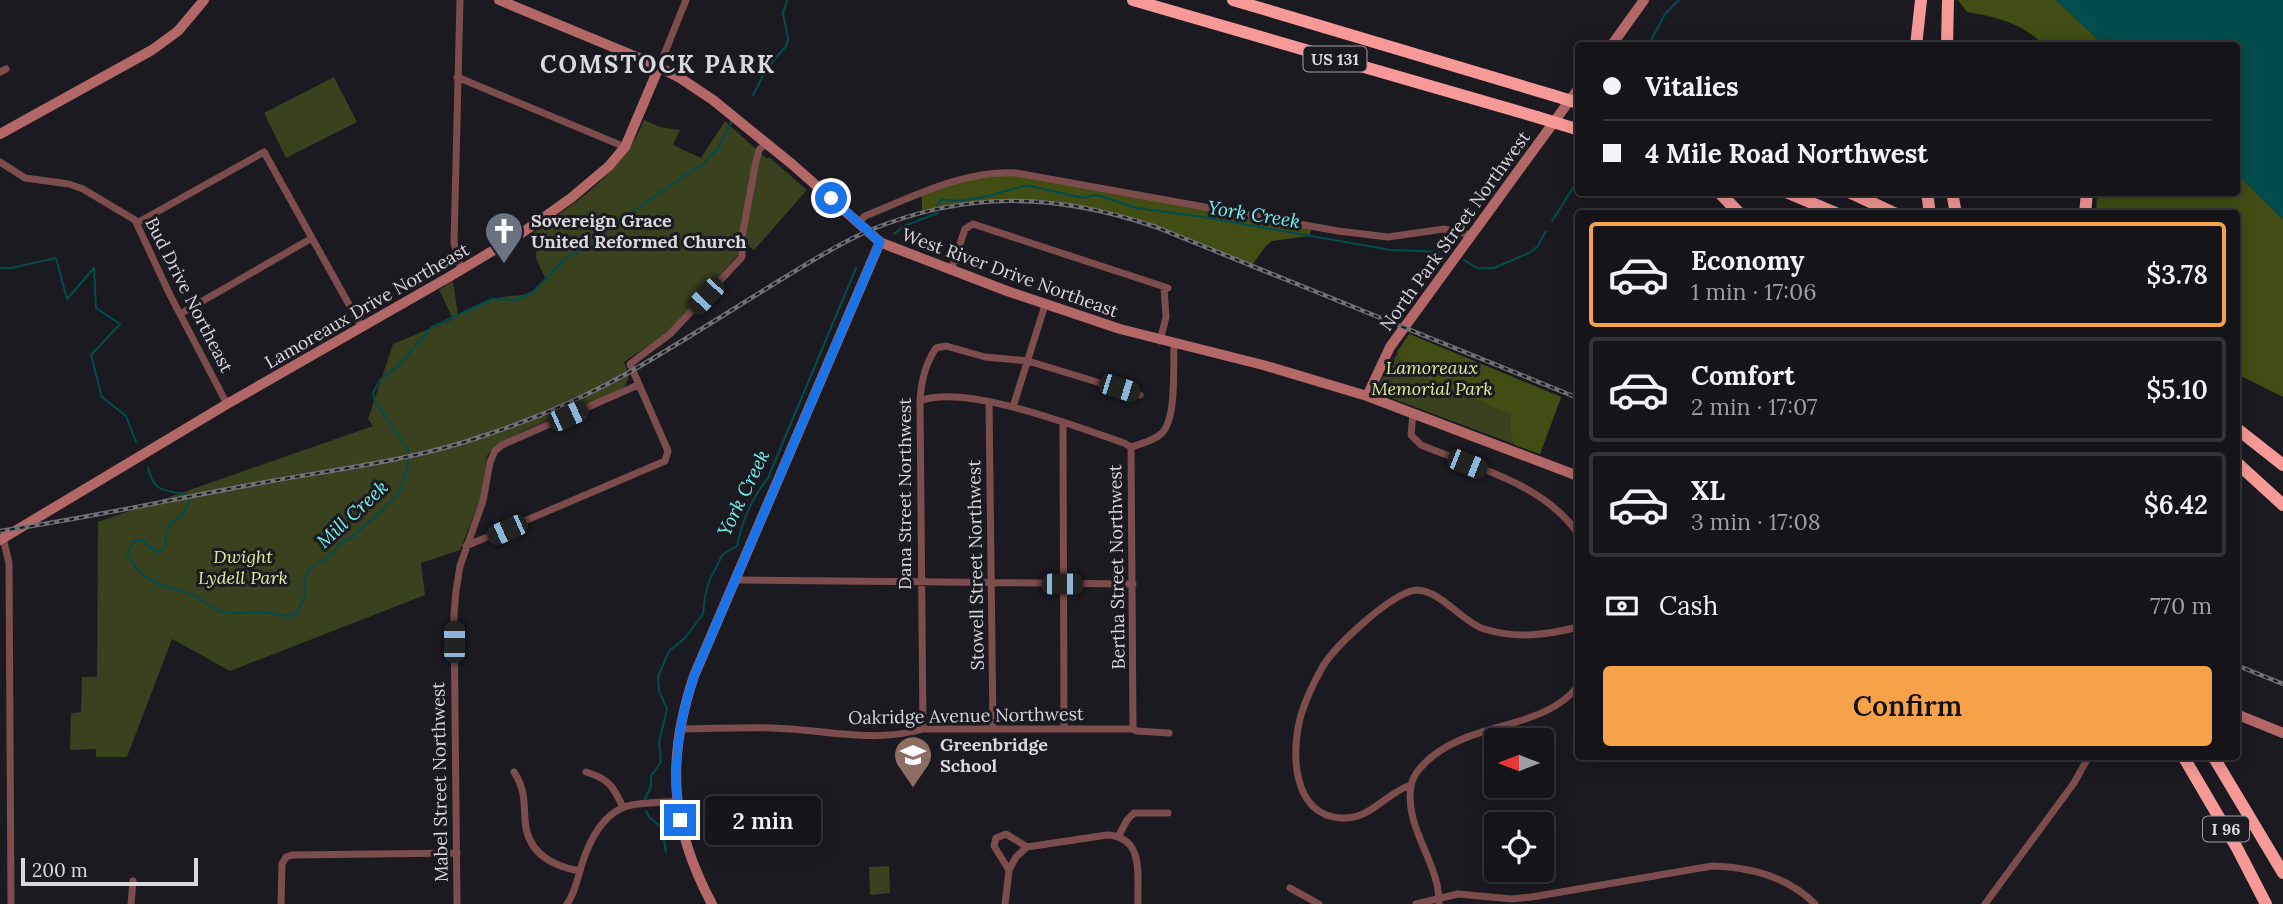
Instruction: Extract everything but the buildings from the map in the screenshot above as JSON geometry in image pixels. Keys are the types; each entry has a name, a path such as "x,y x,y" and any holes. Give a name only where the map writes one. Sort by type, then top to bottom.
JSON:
{"highway":[{"name":"US 131","path":"1133,0 1575,128"},
{"name":"US 131","path":"1233,0 1575,102"},
{"path":"1917,42 1922,0"},
{"path":"1922,0 1923,42"},
{"path":"1947,42 1948,0"},
{"path":"1723,196 1736,210"},
{"path":"1795,196 1829,210"},
{"path":"1858,196 1887,210"},
{"path":"2240,431 2283,465"},
{"path":"2240,466 2283,505"},
{"name":"I 96","path":"2185,760 2266,904"},
{"name":"I 96","path":"2215,760 2283,873"}],"main road":[{"path":"0,134 152,50 178,31 204,0"},
{"name":"West River Drive Northeast","path":"499,0 659,66 713,100 880,242 1045,305 1160,341 1263,365 1367,396 1575,475"},
{"path":"1614,42 1644,0"},
{"name":"Lamoreaux Drive Northeast","path":"2,539 227,404 461,270 519,235 571,198 609,166 625,147 659,66"},
{"name":"North Park Street Northwest","path":"1367,396 1390,346 1575,93"},
{"path":"712,904 688,853 677,802 675,768 679,729 694,676 880,242"},
{"path":"2240,716 2283,733"}],"street":[{"path":"460,0 454,243 461,270"},
{"name":"Lamoreaux Drive Northeast","path":"659,66 686,0"},
{"path":"457,78 625,147"},
{"path":"466,546 660,465 668,456 629,364 670,334 742,257 742,237 756,161 759,150 765,144"},
{"path":"137,223 264,152 361,327"},
{"name":"Bud Drive Northeast","path":"0,162 25,178 69,184 83,189 130,215 137,223 227,404"},
{"path":"859,222 865,216 957,180 977,174 999,172 1351,233 1388,237 1444,229 1472,235"},
{"path":"951,270 965,229 969,224 976,224 1166,288 1166,317 1160,341"},
{"path":"180,314 312,238"},
{"path":"1013,407 1045,305"},
{"name":"Bertha Street Northwest","path":"1133,729 1130,447 1154,439 1167,427 1174,344"},
{"name":"Dana Street Northwest","path":"923,729 920,401 926,367 936,348 940,346 985,356 1028,361 1140,395"},
{"name":"Mabel Street Northwest","path":"457,904 454,614 460,566 483,501 492,455 502,445 638,385"},
{"path":"920,401 933,397 972,398 1013,407 1130,447"},
{"name":"Stowell Street Northwest","path":"989,402 993,728"},
{"path":"1413,413 1411,435 1421,445 1513,483 1550,504 1575,529"},
{"path":"1063,423 1064,728"},
{"path":"2,539 9,564 11,904"},
{"path":"735,580 1133,584"},
{"path":"1410,785 1397,789 1378,807 1361,816 1343,818 1317,809 1308,802 1300,789 1297,770 1301,713 1322,668 1349,636 1385,605 1411,591 1432,594 1469,622 1483,629 1524,636 1575,628"},
{"path":"1439,901 1432,865 1417,833 1411,812 1410,785 1416,772 1439,750 1460,739 1546,711 1575,689"},
{"name":"Oakridge Avenue Northwest","path":"679,729 773,728 876,736 898,735 923,729 993,728 1133,729 1169,733"},
{"path":"0,729 10,729"},
{"path":"1985,904 2074,783 2087,760"},
{"path":"514,772 525,795 526,829 535,849 560,868 580,872"},
{"path":"586,772 600,776 612,786 623,807"},
{"path":"567,904 576,890 587,846 596,831 623,807 677,802"},
{"path":"1119,835 1134,813 1168,813"},
{"path":"1009,870 994,846 996,838 1006,834 1027,846"},
{"path":"1005,904 1009,870 1016,857 1027,846 1119,835 1133,847 1136,857 1139,904"},
{"path":"281,904 282,864 286,857 292,855 457,853"},
{"path":"1416,904 1439,901 1458,894 1511,899 1532,897 1712,866 1731,867 1770,876 1790,885 1815,904"},
{"path":"131,904 133,881"},
{"path":"1290,888 1308,902 1320,904"}],"green space":[{"path":"1958,0 2056,0 2101,42 2040,42 2018,26 1967,12"},
{"path":"334,77 357,122 286,158 264,113"},
{"name":"Dwight Lydell Park","path":"644,120 660,127 680,130 673,145 701,158 725,121 807,190 754,250 747,245 666,334 624,362 629,376 625,386 525,430 508,439 487,456 480,500 460,550 421,563 425,595 230,671 172,639 127,757 96,757 96,749 70,750 71,713 81,712 82,677 97,677 98,522 373,426 368,419 393,344 453,319 439,290 453,281 458,315 490,300 532,292 546,280 536,258 534,232 583,196 612,170 635,139"},
{"path":"999,172 1313,226 1309,236 1272,241 1252,265 1148,223 1112,212 1065,203 993,201 922,213 922,194 957,180"},
{"path":"2240,177 2283,219 2283,397 2240,376 2240,210 2096,210 2097,196 2240,196"},
{"name":"Lamoreaux Memorial Park","path":"1409,334 1561,397 1540,454 1383,395 1380,382"},
{"name":"Lamoreaux Memorial Park","path":"1409,334 1561,397 1540,454 1515,445 1511,435 1511,414 1421,376 1418,380 1413,378 1397,352"},
{"path":"889,866 890,893 870,895 869,867"}],"shaded area":[{"path":"2056,0 2283,0 2283,219 2240,177 2240,42 2101,42"}],"waterway":[{"name":"Mill Creek","path":"753,95 768,67 786,46 788,39 783,13 787,0"},
{"name":"York Creek","path":"1650,42 1665,14 1679,0"},
{"name":"Mill Creek","path":"148,468 153,482 160,489 185,494 189,502 184,512 169,525 165,547 158,552 142,540 134,541 127,554 140,572 163,586 195,596 222,612 263,612 286,616 296,614 305,596 304,580 309,569 330,556 343,541 351,538 386,507 402,486 409,451 375,402 373,393 380,380 398,366 432,327 492,299 516,300 533,292 564,260 704,163 719,147 732,120"},
{"name":"York Creek","path":"1552,221 1575,185"},
{"name":"York Creek","path":"937,205 942,199 972,199 1030,186 1083,198 1094,195 1104,197 1136,208 1391,250 1447,252"},
{"name":"York Creek","path":"894,234 904,226 938,213"},
{"name":"York Creek","path":"1464,260 1477,268 1494,268 1529,253 1537,247 1546,231"},
{"name":"Mill Creek","path":"0,268 56,258 67,299 94,268 96,308 120,324 91,355 102,397 126,416 136,442"},
{"name":"York Creek","path":"645,799 651,786 651,776 661,762 659,743 667,709 659,691 658,677 669,651 685,638 703,614 710,579 723,554 737,546 748,510 768,478 856,268"},
{"name":"York Creek","path":"646,811 662,828 666,852"}],"railway":[{"path":"0,531 376,463 483,436 561,406 617,379 857,236 940,208 976,203 1047,203 1083,208 1156,227 1575,397"},
{"path":"2240,667 2283,684"}],"place":[{"name":"Sovereign Grace United Reformed Church","path":"504,265"},
{"name":"Greenbridge School","path":"913,789"}],"district":[{"name":"COMSTOCK PARK","path":"658,65"}],"route":[{"path":"680,820 675,768 685,701 880,242 831,198"}]}
